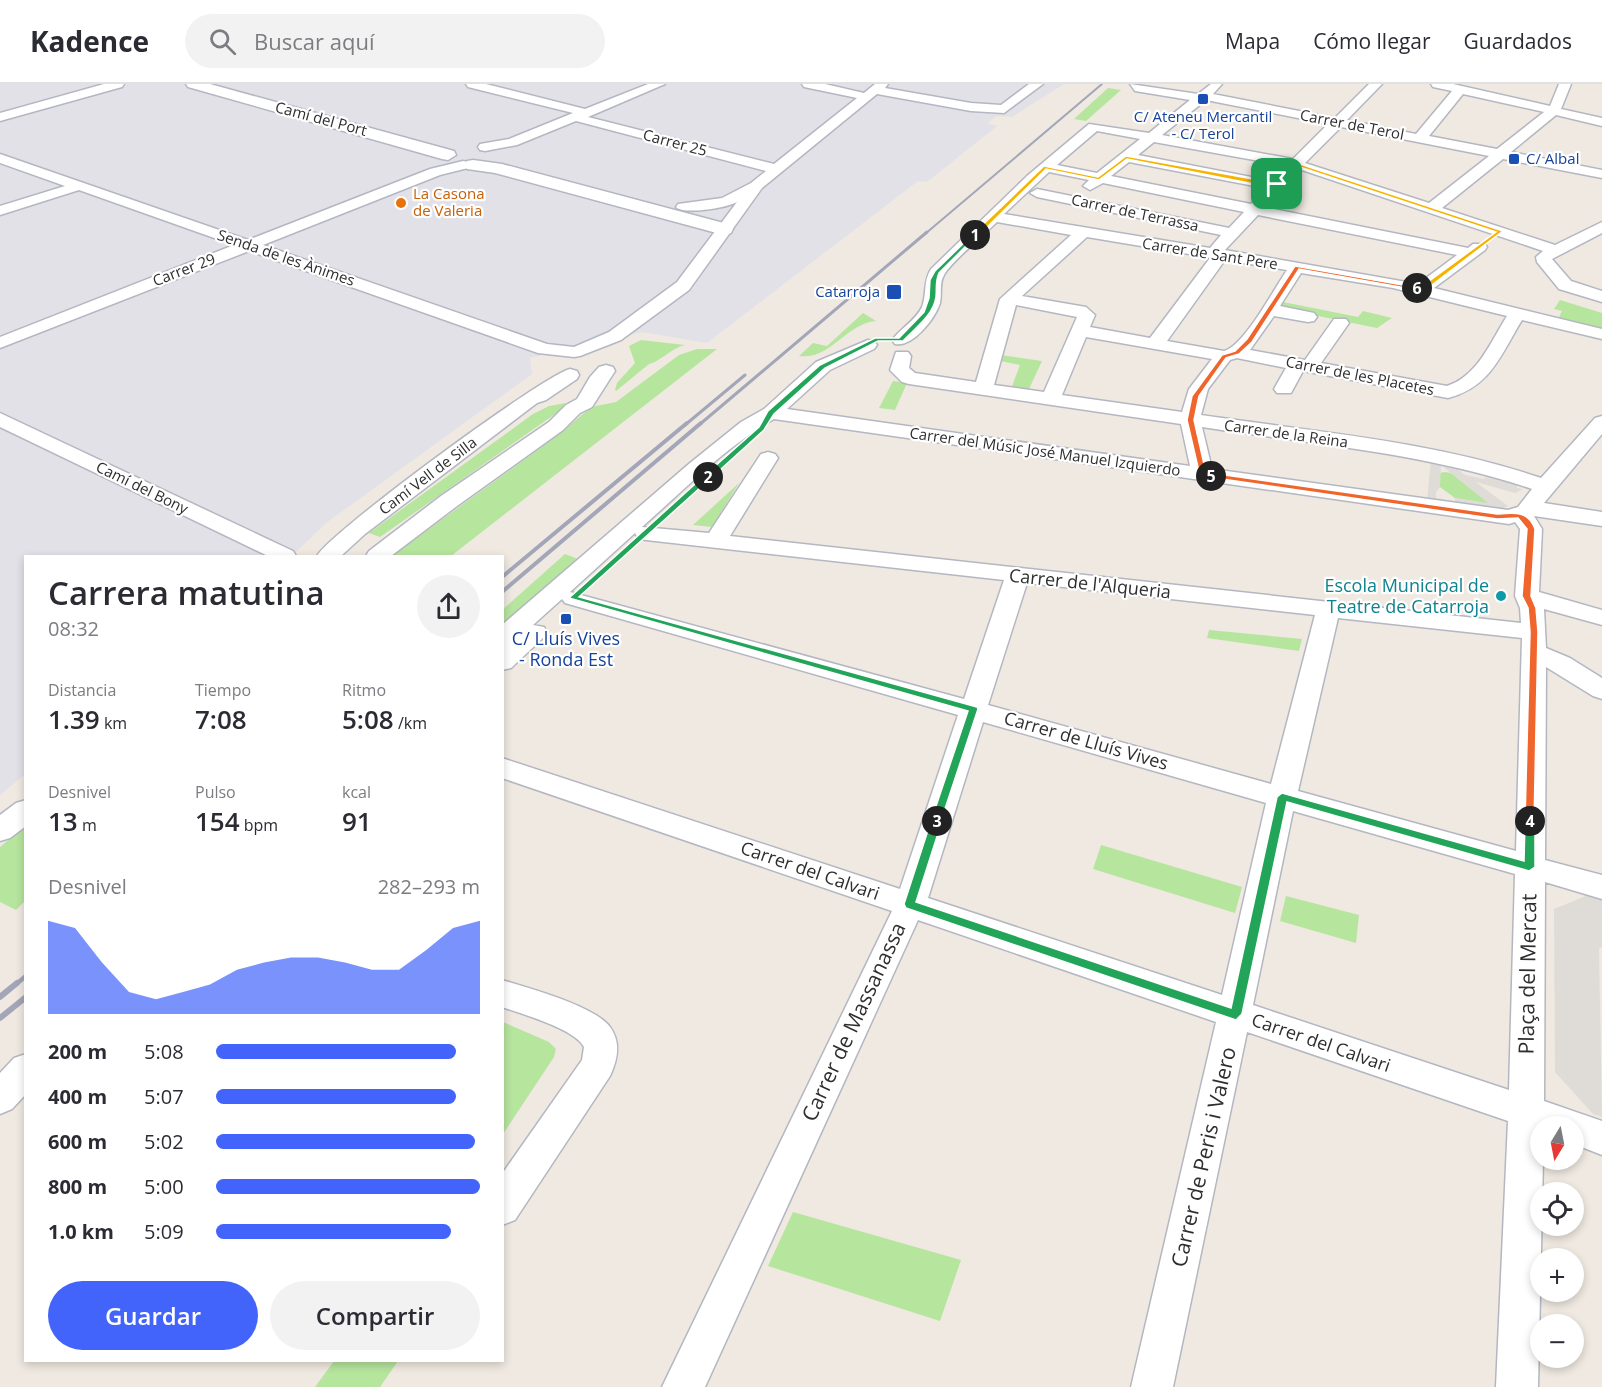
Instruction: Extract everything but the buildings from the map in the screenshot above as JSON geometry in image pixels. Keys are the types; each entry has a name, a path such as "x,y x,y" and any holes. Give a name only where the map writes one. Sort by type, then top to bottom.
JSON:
{"street":[{"path":"0,117 118,84"},
{"name":"Camí del Port","path":"193,84 453,163 496,168 728,225"},
{"name":"Camí del Port","path":"229,84 456,145 480,147"},
{"name":"Carrer 25","path":"472,84 775,169"},
{"path":"501,156 495,161 453,163 458,149 512,142 659,84"},
{"path":"808,84 874,90 971,106 1004,109 1037,84"},
{"path":"1072,201 1218,84"},
{"path":"1155,344 1232,233 1336,122 1376,84"},
{"path":"1437,84 1602,122"},
{"path":"1432,208 1554,111 1565,84"},
{"name":"Carrer de Terol","path":"1135,85 1602,174"},
{"path":"1420,138 1460,89"},
{"path":"683,207 726,202 756,185 874,90"},
{"path":"504,636 697,466 748,426 771,413 822,366 873,350 901,348 927,313 933,298 933,280 937,272 1045,167 1091,128 1101,127 1296,164 1554,250"},
{"path":"480,147 498,150 501,156 683,207 728,225"},
{"path":"1126,157 1275,186"},
{"name":"Senda de les Ànimes","path":"0,158 544,349 598,351 608,363"},
{"name":"Carrer 29","path":"0,343 453,163"},
{"path":"1045,167 1469,253"},
{"path":"578,351 615,336 683,286 756,185"},
{"path":"0,211 78,186"},
{"name":"Carrer de Terrassa","path":"1038,193 1232,233"},
{"name":"Carrer de Sant Pere","path":"993,217 1422,290 1602,334"},
{"path":"1602,227 1554,250 1545,256 1544,260 1562,283 1602,297"},
{"path":"1422,290 1501,231"},
{"path":"983,390 1010,299 1082,233"},
{"path":"1203,474 1190,420 1199,389 1230,355 1249,340 1297,267"},
{"path":"1010,299 1083,312 1086,315 1051,399"},
{"path":"1271,309 1308,317"},
{"name":"Carrer de les Placetes","path":"1079,331 1155,344 1304,364 1431,390 1455,391 1479,375 1517,314"},
{"path":"1284,389 1340,323"},
{"path":"378,555 449,501 556,426 573,409 585,403 608,363 615,336"},
{"name":"Carrer de la Reina","path":"901,348 899,370 909,378 1431,455 1494,469 1545,486"},
{"name":"Camí Vell de Silla","path":"328,555 357,530 530,399 539,396 568,373 558,360 566,354 578,351"},
{"path":"568,373 592,375 608,363"},
{"path":"568,373 579,389 573,401 573,409"},
{"path":"504,660 762,428 771,413"},
{"name":"Carrer del Músic José Manuel Izquierdo","path":"771,413 1497,516 1525,511 1602,519"},
{"name":"Camí del Bony","path":"0,419 283,555"},
{"path":"1529,867 1534,642 1532,608 1527,596 1531,529 1525,511 1602,422"},
{"path":"1578,447 1602,452"},
{"path":"715,541 768,458"},
{"name":"Carrer de l'Alqueria","path":"646,533 1328,610 1534,642 1560,664 1602,690"},
{"name":"Carrer de Massanassa","path":"683,1387 910,904 1017,576"},
{"path":"1527,596 1602,618"},
{"name":"Carrer de Lluís Vives","path":"573,598 1529,867"},
{"name":"Carrer de Peris i Valero","path":"1152,1387 1282,797 1328,610"},
{"name":"Carrer del Calvari","path":"504,769 1526,1112"},
{"path":"0,830 24,812"},
{"name":"Plaça del Mercat","path":"1517,1387 1526,1112 1529,867 1602,887"},
{"path":"504,994 587,1026 599,1038 601,1051 598,1065 504,1204"},
{"path":"0,1098 24,1071"},
{"path":"0,1111 24,1093"},
{"path":"1526,1112 1538,1116"},
{"path":"1584,1132 1602,1138"}],"shaded area":[{"path":"0,84 1064,84 1012,117 997,116 987,123 997,126 927,182 918,181 707,343 642,332 530,358 532,374 326,523 293,555 24,555 24,775 0,795"},
{"path":"1431,460 1452,465 1465,475 1517,484 1517,488 1523,489 1515,493 1476,482 1508,506 1503,509 1427,500","holes":["1441,465 1488,503 1455,498 1455,502 1452,502 1436,498 1436,492 1440,487"]},
{"path":"1588,895 1602,899 1602,947 1599,948 1602,1117 1593,1114 1555,1072 1554,909"}],"green space":[{"path":"1108,88 1121,90 1086,121 1074,119"},
{"path":"1560,300 1602,313 1602,332 1557,321 1562,311 1554,309"},
{"path":"1283,302 1358,317 1363,311 1392,318 1377,328 1279,308"},
{"path":"863,313 876,321 855,328 820,353 799,356 813,343 827,346"},
{"path":"641,340 685,345 649,364 616,391 617,383 635,363 629,346"},
{"path":"697,349 717,349 452,555 393,555 562,432 591,407 616,402 679,355"},
{"path":"1001,355 1042,361 1028,391 1011,389 1020,365 1000,361"},
{"path":"893,381 907,383 895,410 879,408"},
{"path":"566,403 558,412 380,537 369,533 533,414 549,406"},
{"path":"1440,473 1451,473 1490,504 1455,498 1440,487"},
{"path":"739,483 712,527 693,525"},
{"path":"565,554 583,561 504,628 504,608"},
{"path":"1209,630 1302,639 1299,651 1207,638"},
{"path":"24,827 24,902 16,910 0,902 0,847"},
{"path":"1101,845 1242,887 1235,913 1093,869"},
{"path":"1286,896 1359,915 1356,943 1280,921"},
{"path":"504,1022 549,1042 556,1049 554,1057 504,1132"},
{"path":"793,1212 961,1260 940,1321 768,1266"},
{"path":"333,1362 397,1362 380,1387 315,1387"}],"railway":[{"path":"925,234 1102,84"},
{"path":"699,425 927,232"},
{"path":"685,425 745,375"},
{"path":"504,575 687,423"},
{"path":"504,590 701,423"},
{"path":"15,985 24,978"},
{"path":"0,997 17,983"},
{"path":"0,1018 24,999"}],"place":[{"name":"C/ Ateneu Mercantil - C/ Terol","path":"1203,99"},
{"name":"C/ Albal","path":"1514,159"},
{"name":"La Casona de Valeria","path":"401,203"},
{"name":"Catarroja","path":"894,292"},
{"name":"Escola Municipal de Teatre de Catarroja","path":"1501,596"},
{"name":"C/ Lluís Vives - Ronda Est","path":"566,619"}],"route":[{"path":"1126,157 1275,186 1277,184 1296,164 1501,231 1422,290 1297,267 1249,340 1237,353 1224,356 1199,389 1190,420 1203,474 1460,512 1509,517 1520,515 1527,521 1531,529 1527,599 1532,608 1534,632 1529,867 1282,797 1236,1014 910,904 973,709 573,598 762,428 771,413 822,366 877,339 901,340 927,313 933,298 933,280 937,272 1045,167 1099,178 1126,157"}]}
